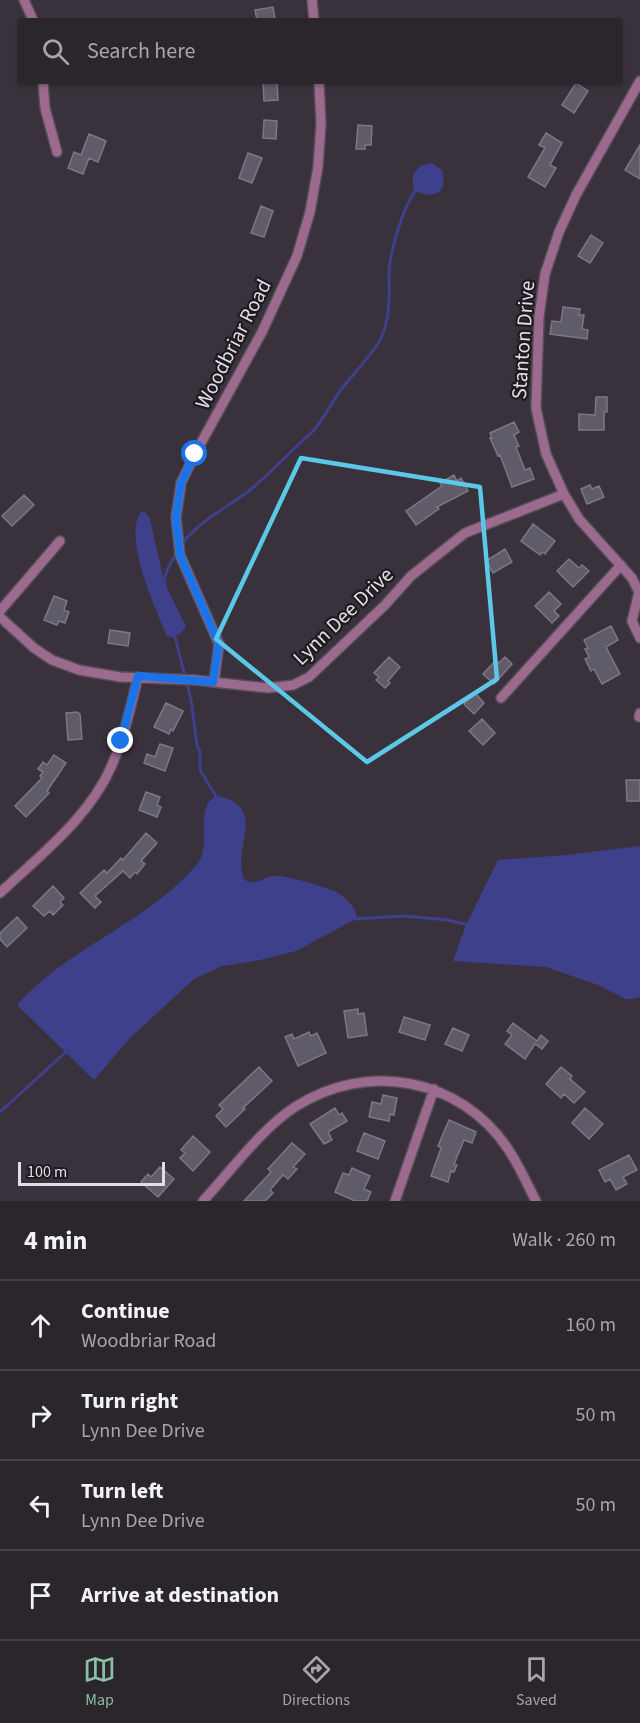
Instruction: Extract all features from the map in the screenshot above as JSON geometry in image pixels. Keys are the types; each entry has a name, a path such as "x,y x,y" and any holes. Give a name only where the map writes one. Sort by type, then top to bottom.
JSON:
{"street":[{"path":"24,0 32,18"},
{"path":"312,0 314,18"},
{"name":"Stanton Drive","path":"640,81 576,195 558,232 545,273 539,317 536,408 546,454 564,494 579,519 632,578 640,592"},
{"path":"43,84 45,108 57,152"},
{"name":"Woodbriar Road","path":"213,682 219,644 180,555 176,517 181,483 262,332 297,256 310,212 318,167 321,124 319,84"},
{"name":"Lynn Dee Drive","path":"0,617 34,648 52,660 79,670 120,677 138,676 268,688 293,686 309,677 385,605 411,576 465,533 564,494"},
{"path":"0,611 60,541"},
{"path":"501,698 621,565"},
{"path":"640,592 632,621 640,638"},
{"path":"0,893 69,826 93,798 111,767 131,708 138,676"},
{"path":"203,1201 267,1130 295,1107 335,1088 375,1081 406,1081 434,1089 464,1106 488,1125 508,1149 536,1201"},
{"path":"395,1201 434,1089"}],"highlighted area":[{"path":"301,458 480,487 497,679 367,762 216,639"}],"shaded area":[{"path":"432,163 442,170 441,189 430,195 413,189 413,175 420,166"},
{"path":"142,511 150,519 164,581 186,627 173,638 167,636 142,573 136,537 137,522"},
{"path":"217,796 233,801 242,809 245,831 241,868 245,880 256,882 277,876 323,887 346,899 357,916 354,920 296,951 222,966 194,979 129,1039 94,1080 17,1005 58,968 150,906 192,870 202,853 207,805"},
{"path":"640,846 640,997 625,999 601,986 546,967 453,961 466,925 498,860"}],"building":[{"path":"273,7 275,18 257,18 255,10"},
{"path":"263,84 277,84 278,100 264,101"},
{"path":"575,84 588,91 574,113 562,105"},
{"path":"264,120 277,121 276,139 263,138"},
{"path":"358,125 372,126 371,145 365,145 365,149 356,149"},
{"path":"546,133 562,143 550,165 556,168 545,187 528,177 545,148 539,145"},
{"path":"89,134 106,141 98,162 89,158 83,174 68,168 74,152 81,155"},
{"path":"640,145 640,179 625,170"},
{"path":"248,153 262,158 252,183 239,178"},
{"path":"261,206 273,211 264,237 251,233"},
{"path":"591,235 603,243 590,263 578,256"},
{"path":"563,307 580,309 579,315 584,315 582,329 588,330 587,339 550,334 552,321 561,322"},
{"path":"596,397 607,397 604,430 579,430 579,414 595,415"},
{"path":"514,422 519,432 514,435 519,446 516,447 525,470 530,468 534,479 512,487 500,455 498,456 490,438 492,438 490,433"},
{"path":"454,475 457,481 461,478 468,491 437,507 439,509 416,525 406,511 442,486 440,483"},
{"path":"590,485 592,489 599,486 604,497 587,504 581,489"},
{"path":"24,495 34,505 12,526 2,516"},
{"path":"533,524 555,541 545,554 542,552 540,555 521,541"},
{"path":"505,549 512,562 493,573 486,561"},
{"path":"569,559 579,568 582,565 589,571 573,587 557,571"},
{"path":"549,592 561,604 554,611 559,616 552,623 535,606"},
{"path":"54,596 67,601 64,610 69,612 65,623 59,621 57,625 44,620"},
{"path":"611,626 618,640 606,647 620,674 602,684 594,669 591,671 585,659 589,657 584,640"},
{"path":"110,630 130,633 128,646 108,643"},
{"path":"389,657 400,667 385,688 376,680 379,677 374,673"},
{"path":"505,657 512,664 494,684 483,674 496,660 499,663"},
{"path":"475,693 484,703 474,714 464,704"},
{"path":"166,703 183,711 173,731 171,729 169,734 154,727"},
{"path":"66,713 80,714 82,739 68,740"},
{"path":"482,719 495,733 483,745 469,731"},
{"path":"160,744 173,748 165,771 144,763 147,754 155,757"},
{"path":"54,755 66,763 47,791 49,793 26,817 15,806 42,778 40,776 43,772 38,769 43,762 47,765"},
{"path":"626,780 640,780 640,801 627,801"},
{"path":"146,792 160,797 157,805 161,807 157,817 139,810"},
{"path":"146,833 157,843 141,861 145,864 137,874 135,872 130,878 123,871 95,896 101,902 95,908 80,893 104,870 107,873 121,858 123,860"},
{"path":"53,886 64,898 60,902 63,905 53,915 50,911 44,916 33,906"},
{"path":"17,917 27,928 7,947 0,939 0,933"},
{"path":"358,1009 358,1014 364,1013 367,1035 348,1038 344,1011"},
{"path":"404,1017 430,1025 425,1040 399,1032"},
{"path":"513,1023 537,1041 541,1035 548,1041 542,1049 535,1044 525,1059 505,1044 512,1035 507,1031"},
{"path":"453,1028 469,1035 462,1051 445,1044"},
{"path":"309,1032 311,1036 317,1033 326,1053 298,1066 285,1037 292,1034 294,1039"},
{"path":"259,1067 272,1081 226,1127 216,1116 223,1109 219,1105"},
{"path":"561,1067 572,1076 570,1079 585,1092 574,1103 564,1094 561,1098 546,1084"},
{"path":"383,1095 397,1098 394,1115 390,1114 389,1121 369,1117 372,1102 381,1104"},
{"path":"335,1108 339,1115 342,1113 347,1121 328,1132 332,1140 324,1144 310,1124"},
{"path":"585,1108 603,1124 589,1139 572,1123"},
{"path":"449,1120 476,1132 472,1143 464,1140 454,1164 457,1165 454,1172 451,1171 448,1182 431,1176 441,1148 438,1146"},
{"path":"364,1133 385,1141 378,1159 357,1151"},
{"path":"193,1136 210,1152 193,1171 180,1158 185,1153 181,1150"},
{"path":"292,1143 305,1154 293,1167 297,1169 288,1179 283,1175 270,1190 273,1193 265,1201 244,1201 271,1172 268,1169"},
{"path":"629,1155 637,1170 623,1177 627,1184 616,1190 610,1179 605,1182 599,1170"},
{"path":"160,1167 174,1179 158,1197 141,1182 148,1174 151,1177"},
{"path":"352,1168 370,1176 364,1189 371,1192 367,1201 355,1201 335,1192 343,1173 349,1175"}],"waterway":[{"path":"182,544 207,519 256,485 312,432 339,392 377,345 388,313 389,269 394,245 402,219 417,189"},
{"path":"165,585 166,572 177,553"},
{"path":"174,633 191,700 200,752 200,770 217,798"},
{"path":"352,919 404,916 448,920 468,925"},
{"path":"0,1112 67,1051"}],"route":[{"path":"121,741 138,676 213,682 219,644 180,555 176,517 181,483 195,454"}]}
